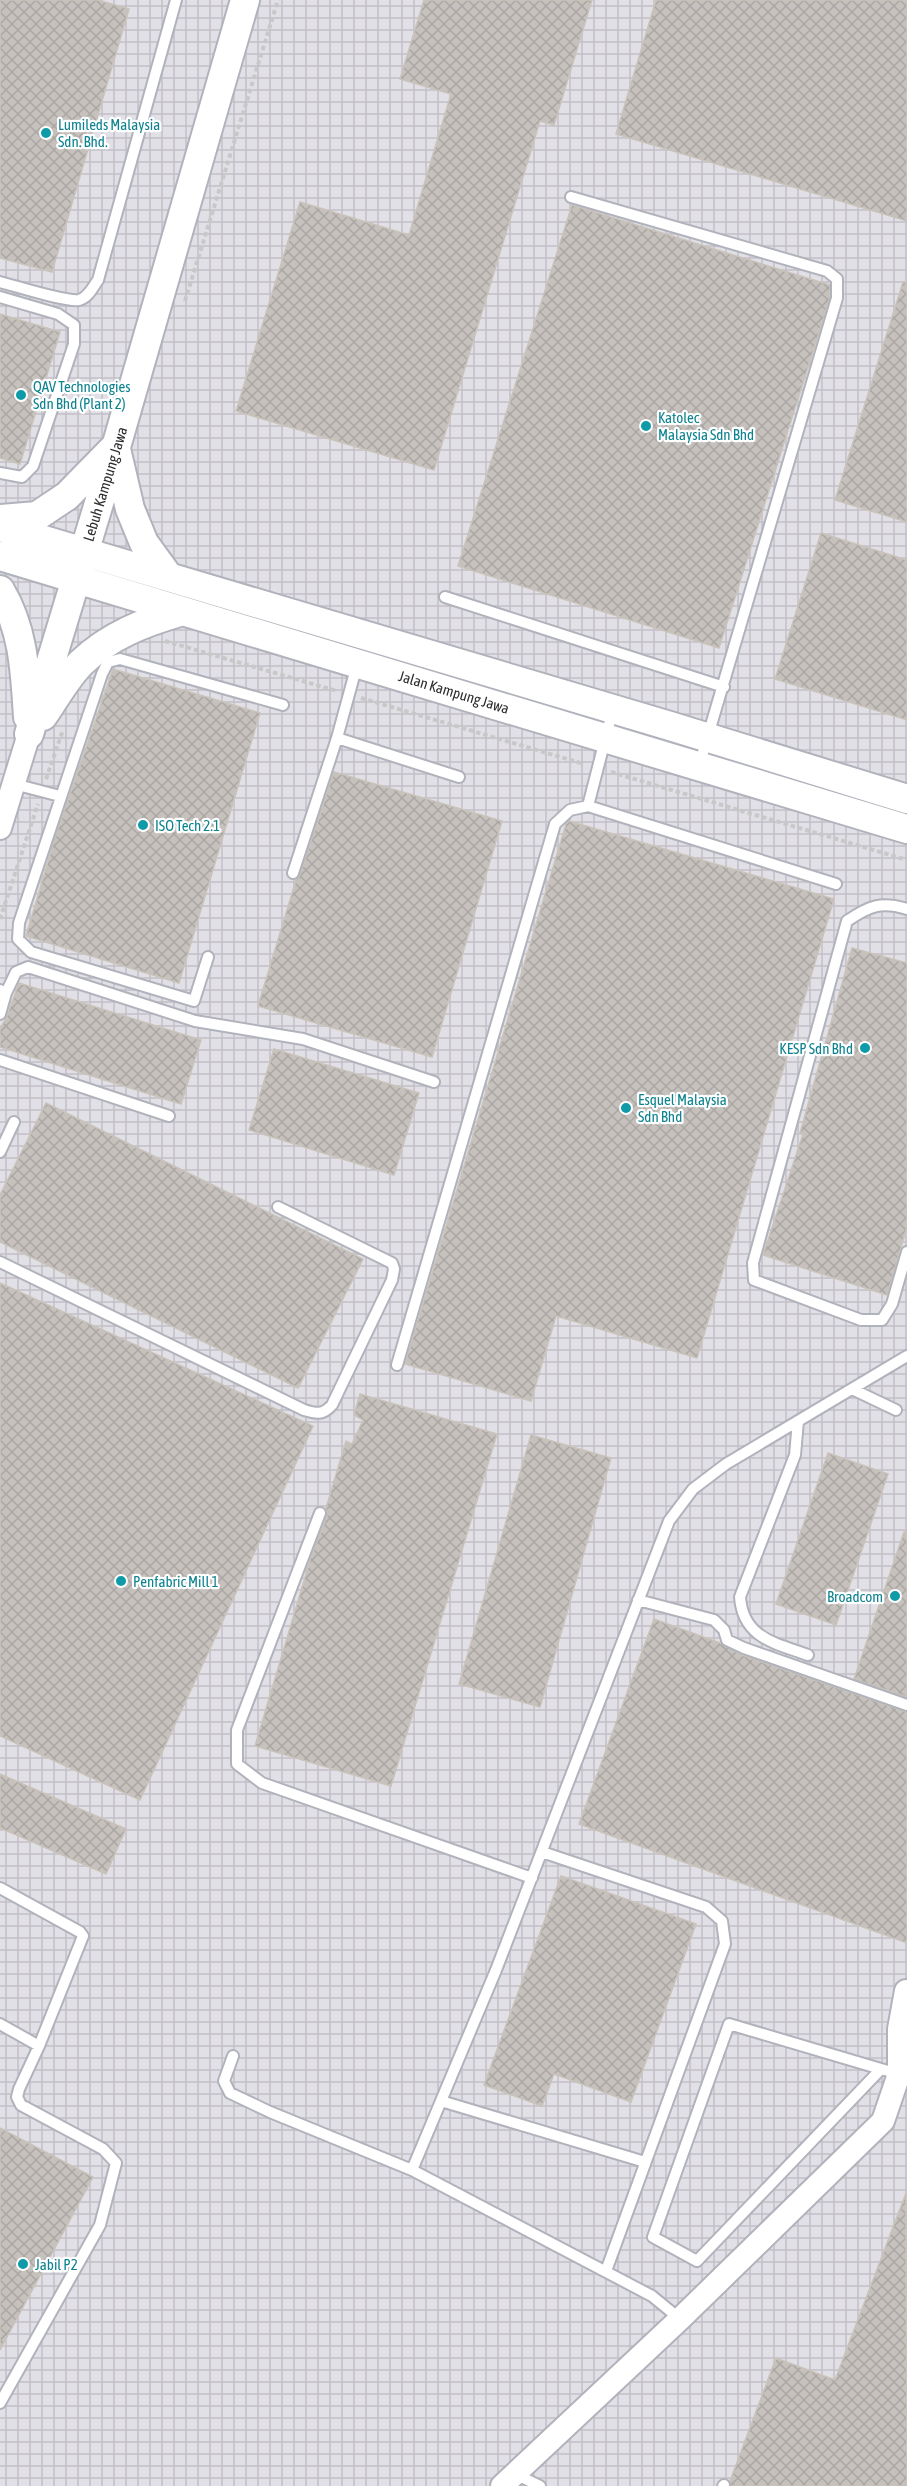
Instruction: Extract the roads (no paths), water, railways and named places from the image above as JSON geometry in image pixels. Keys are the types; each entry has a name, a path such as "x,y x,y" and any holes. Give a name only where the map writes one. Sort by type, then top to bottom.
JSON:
{"street":[{"name":"Lebuh Kampung Jawa","path":"0,828 116,447 245,0"},
{"path":"0,519 37,516 67,496 116,447"},
{"path":"116,447 130,509 144,543 168,576"},
{"name":"Jalan Kampung Jawa","path":"0,527 168,576 605,738 907,829"},
{"name":"Jalan Kampung Jawa","path":"0,556 183,610 613,709 907,799"},
{"path":"0,590 10,607 22,643 29,734"},
{"path":"29,734 80,665 109,640 149,621 183,610"},
{"path":"508,2480 680,2319 883,2121 890,2071 906,1992"}],"lane":[{"path":"0,282 79,300 89,294 98,280 176,0"},
{"path":"571,196 827,271 837,279 837,298 699,766"},
{"path":"0,297 58,314 74,325 74,344 33,465 22,477 0,473"},
{"path":"445,597 724,687"},
{"path":"293,873 337,738 360,649"},
{"path":"208,957 194,1000 31,952 18,939 19,923 60,796 108,662 120,659 283,705"},
{"path":"588,806 613,709"},
{"path":"337,738 459,777"},
{"path":"14,784 60,796"},
{"path":"397,1365 555,824 570,810 588,806 836,884"},
{"path":"907,909 889,904 866,909 847,921 753,1263 754,1280 861,1320 882,1320 892,1304 907,1252"},
{"path":"0,1014 3,991 16,972 28,967 195,1021 303,1039 434,1082"},
{"path":"0,1060 169,1116"},
{"path":"0,1152 14,1122"},
{"path":"0,1262 304,1410 317,1414 326,1412 337,1395 392,1280 394,1269 392,1263 278,1207"},
{"path":"412,2169 532,1878 669,1521 693,1489 726,1464 907,1356"},
{"path":"852,1389 896,1410"},
{"path":"798,1421 795,1455 740,1597 741,1611 746,1623 764,1640 808,1655"},
{"path":"320,1512 237,1730 237,1764 262,1783 532,1878"},
{"path":"638,1600 714,1620 724,1630 727,1640 744,1648 907,1706"},
{"path":"542,1852 706,1907 722,1921 725,1944 606,2271"},
{"path":"0,1888 80,1932 83,1936 17,2097 21,2105 103,2149 116,2163 100,2225 0,2403"},
{"path":"0,2024 39,2046"},
{"path":"729,2024 890,2071 697,2261 653,2237 729,2024"},
{"path":"233,2056 224,2081 230,2093 270,2112 412,2169 652,2296 680,2319"},
{"path":"441,2101 645,2162"},
{"path":"508,2480 540,2486"}],"place":[{"name":"Lumileds Malaysia Sdn. Bhd.","path":"46,133"},
{"name":"QAV Technologies Sdn Bhd (Plant 2)","path":"21,395"},
{"name":"Katolec Malaysia Sdn Bhd","path":"646,426"},
{"name":"ISO Tech 2.1","path":"143,825"},
{"name":"KESP Sdn Bhd","path":"865,1048"},
{"name":"Esquel Malaysia Sdn Bhd","path":"626,1108"},
{"name":"Penfabric Mill 1","path":"121,1581"},
{"name":"Broadcom","path":"895,1596"},
{"name":"Jabil P2","path":"23,2264"}]}
